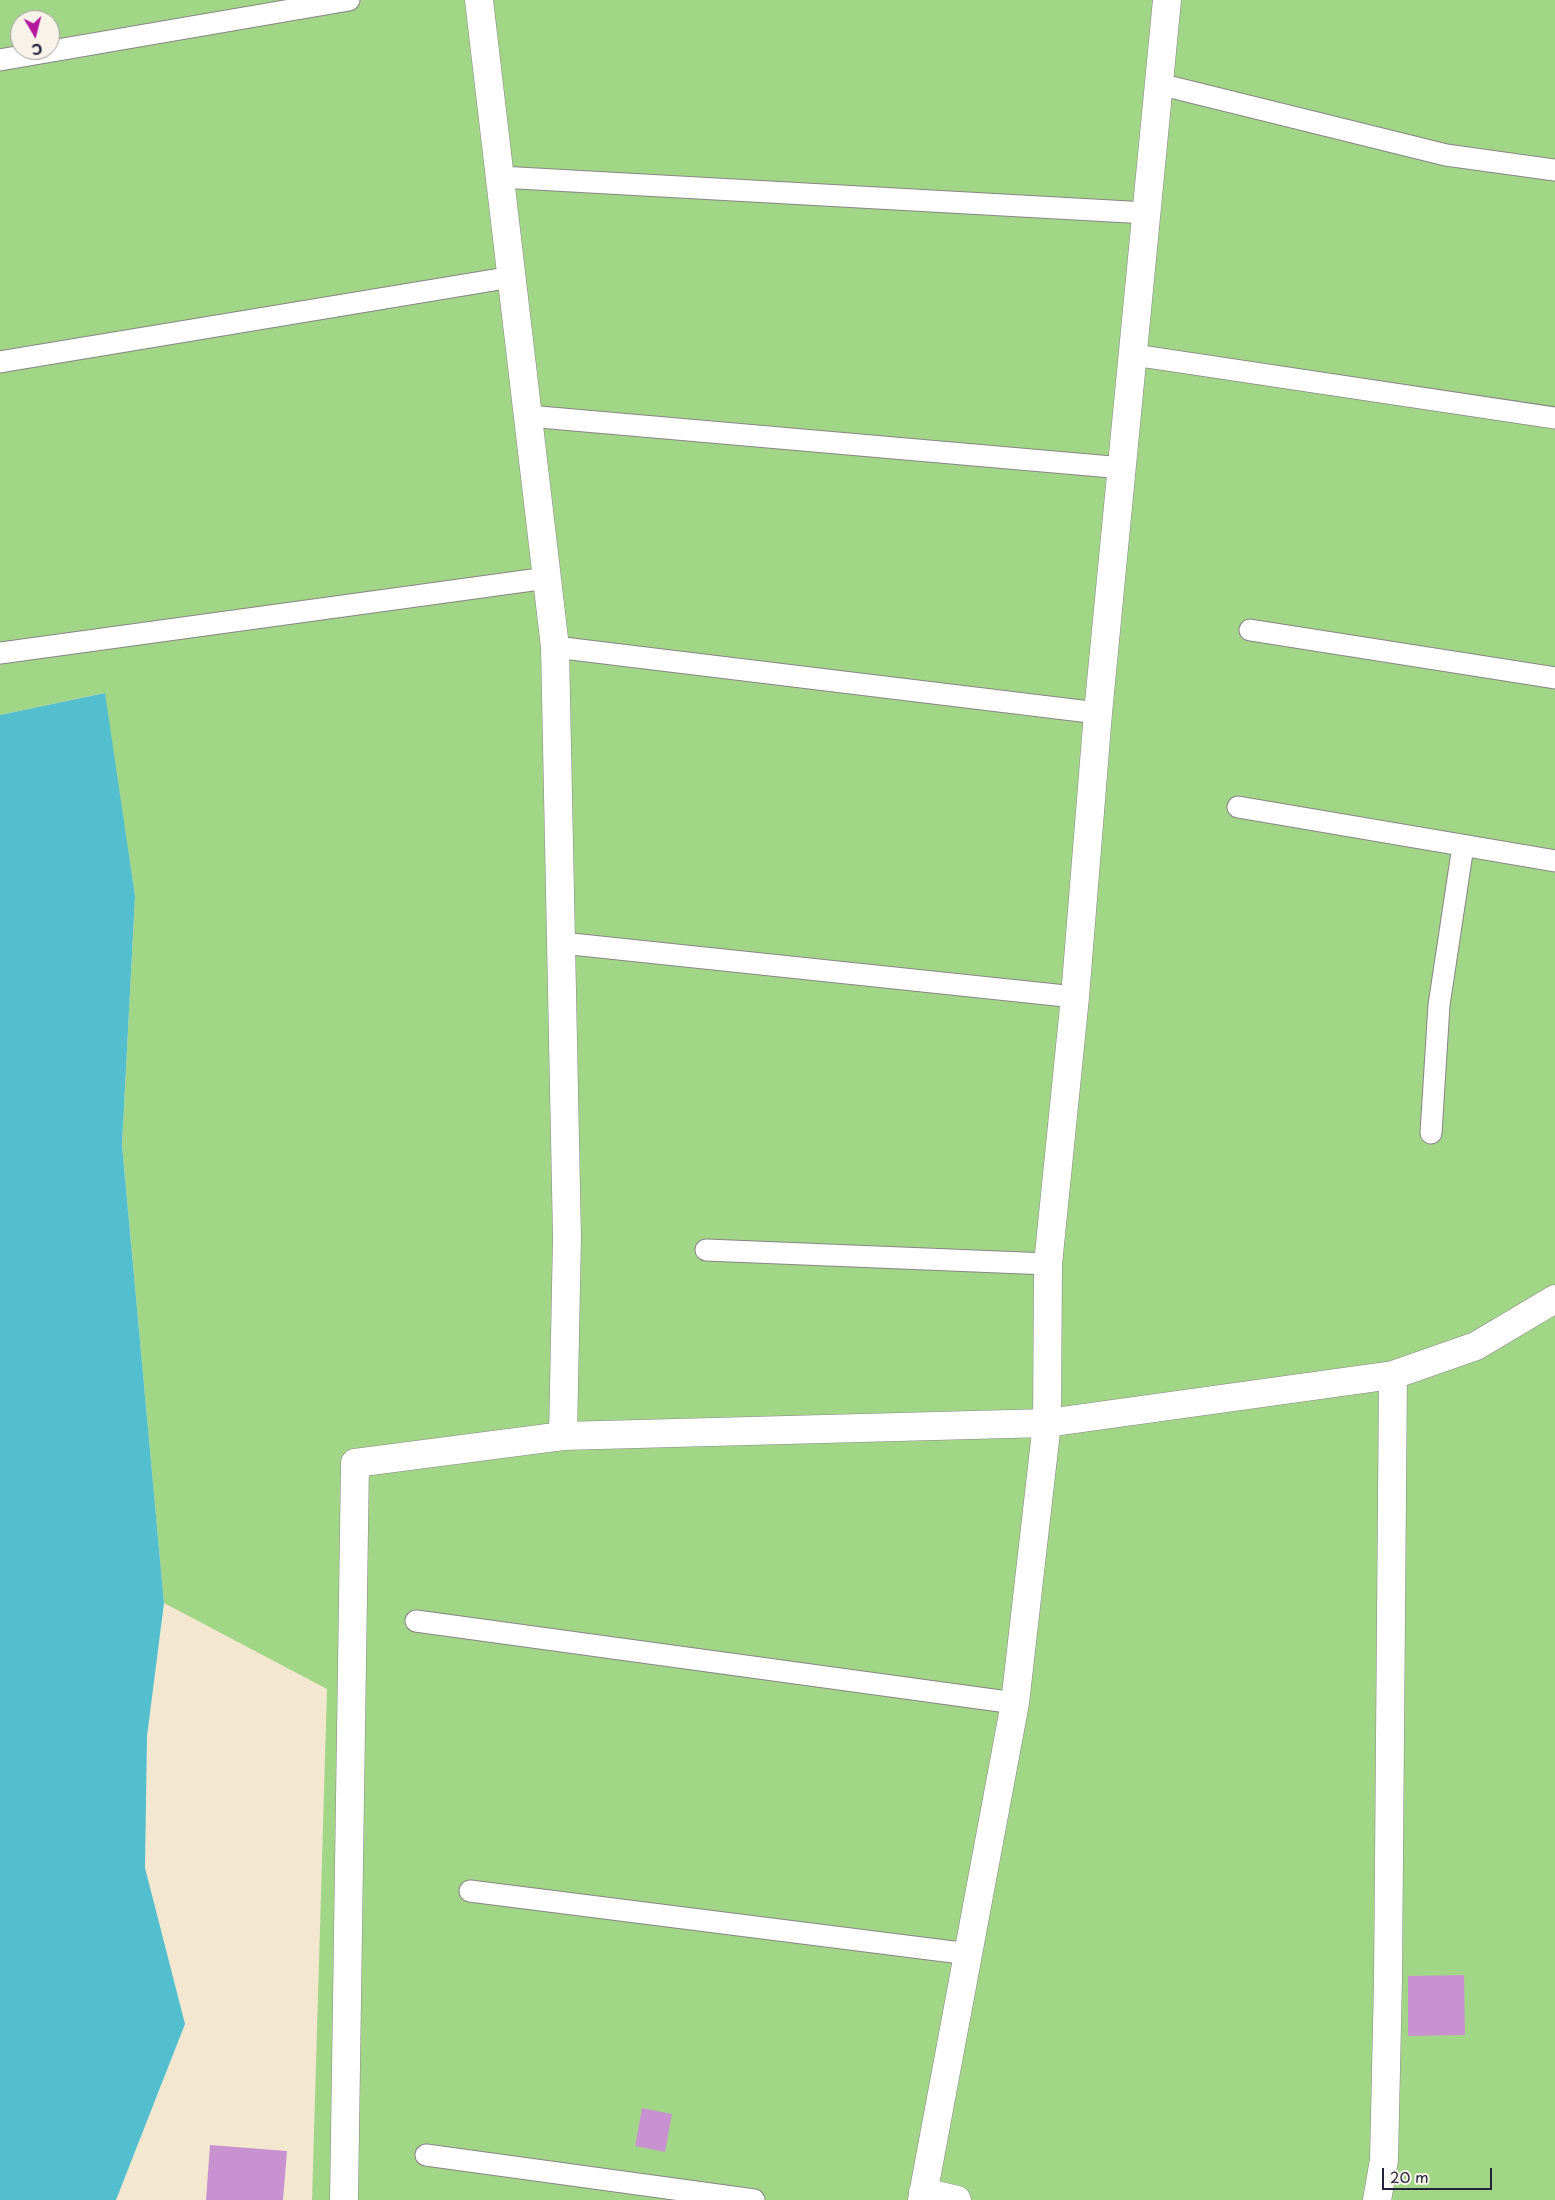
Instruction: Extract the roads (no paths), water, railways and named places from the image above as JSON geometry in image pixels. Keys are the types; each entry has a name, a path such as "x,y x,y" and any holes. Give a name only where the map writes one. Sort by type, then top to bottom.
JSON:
{"street":[{"path":"479,0 555,647 567,1237 563,1436"},
{"path":"957,2200 923,2196 1015,1703 1046,1424 1048,1264 1075,997 1098,714 1167,0"},
{"path":"344,2200 355,1462 563,1436 1046,1424 1393,1375 1476,1346 1555,1299"},
{"path":"1377,2200 1384,2160 1388,1979 1393,1375"}],"lane":[{"path":"0,60 349,0"},
{"path":"1159,84 1446,155 1555,170"},
{"path":"500,177 1147,213"},
{"path":"0,362 512,277"},
{"path":"1134,355 1555,418"},
{"path":"528,416 1123,468"},
{"path":"0,653 547,578"},
{"path":"1250,630 1555,678"},
{"path":"555,647 1098,714"},
{"path":"1238,807 1555,861"},
{"path":"1431,1133 1439,1005 1463,846"},
{"path":"562,943 1075,997"},
{"path":"706,1250 1048,1264"},
{"path":"416,1621 1015,1703"},
{"path":"470,1891 969,1954"},
{"path":"426,2155 754,2200"}],"water":[{"path":"105,693 135,896 122,1145 164,1603 147,1736 145,1868 185,2024 116,2200 0,2200 0,715"}]}
